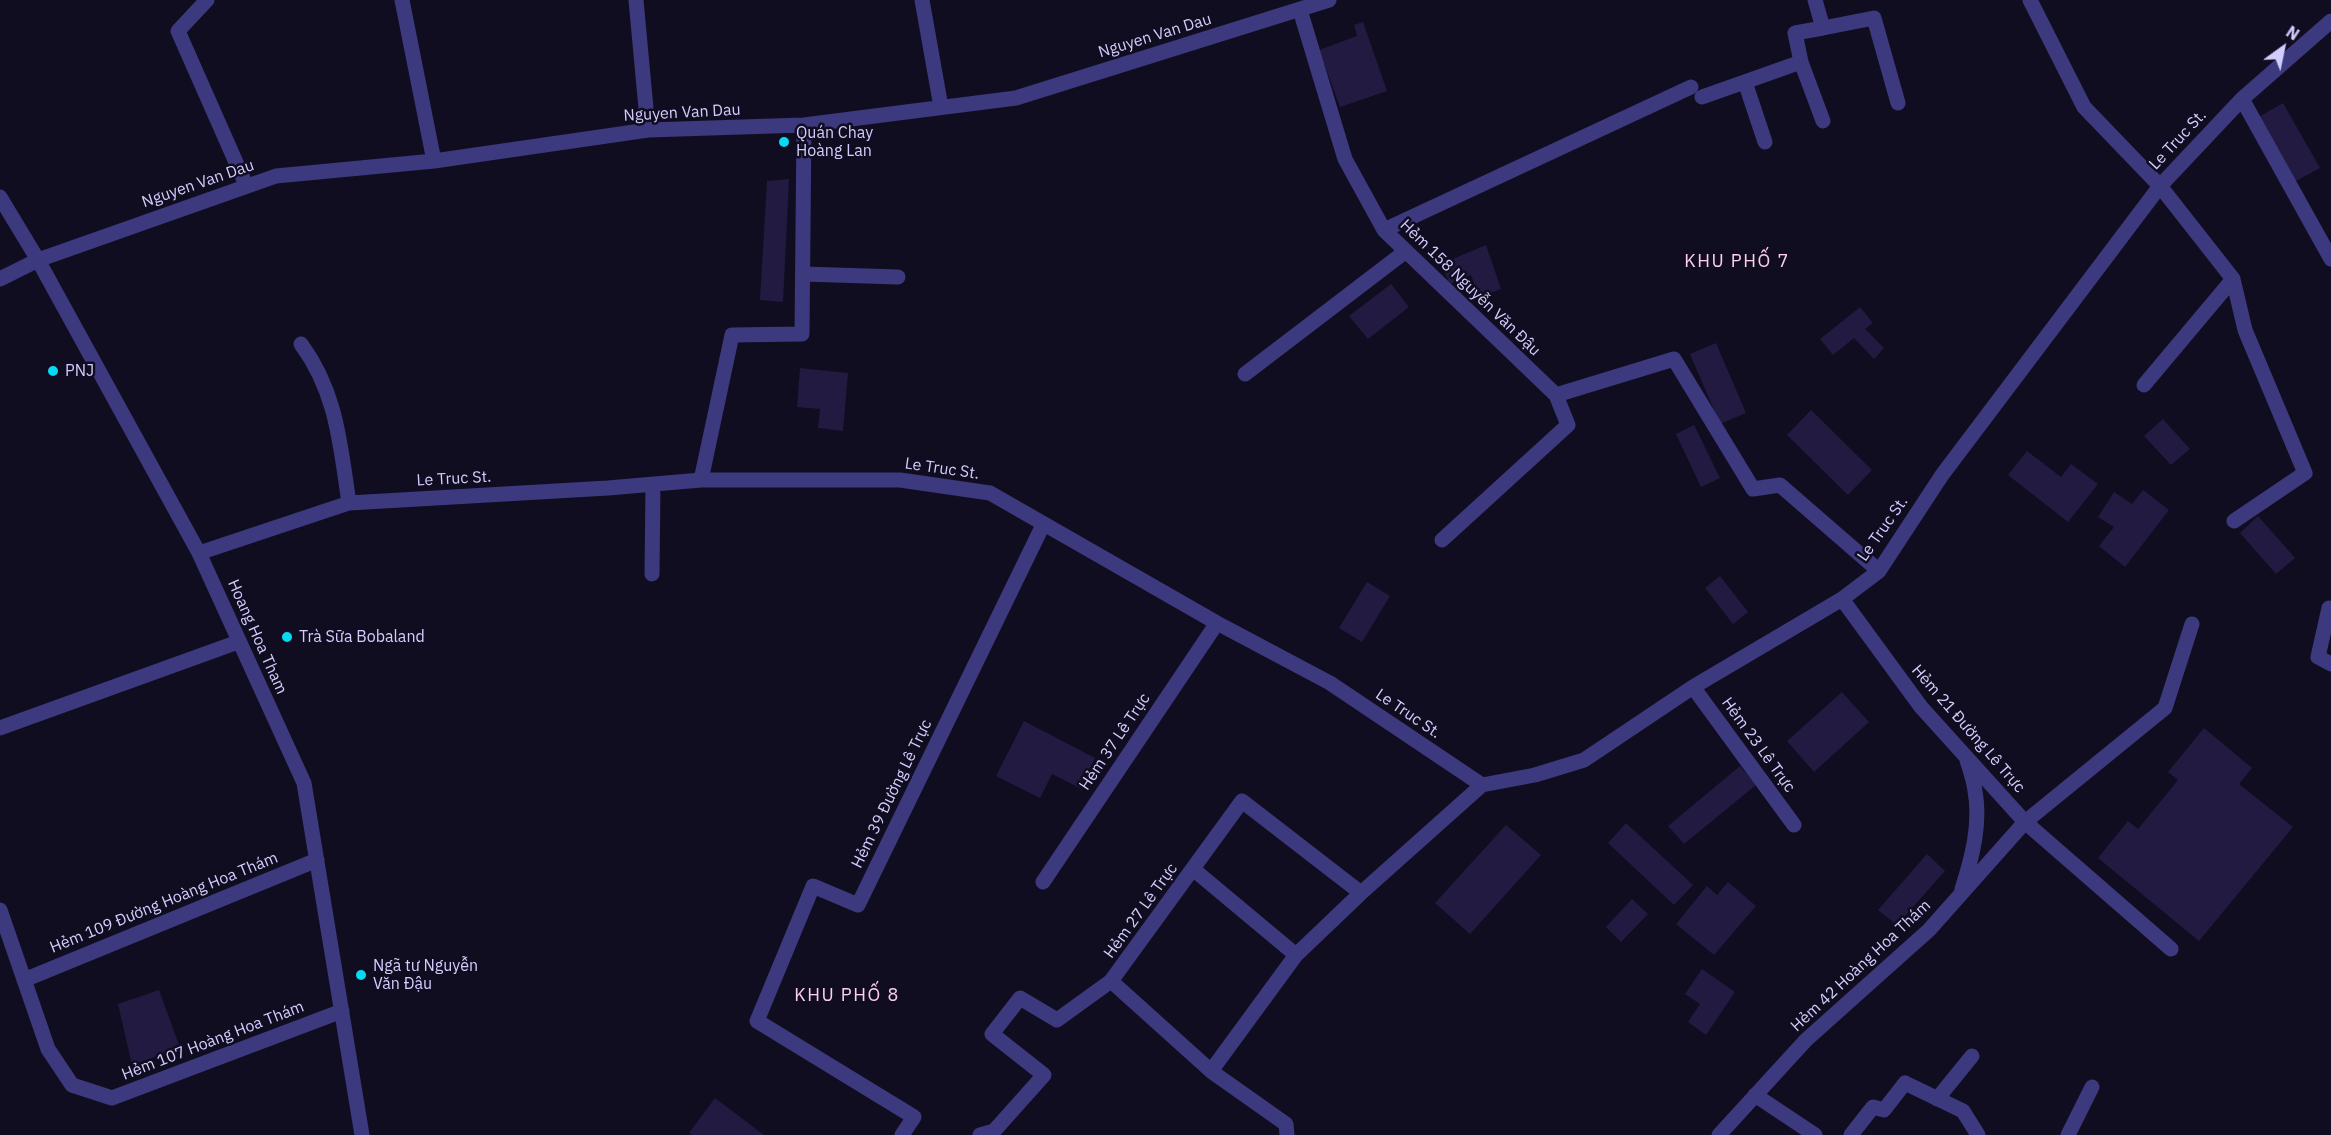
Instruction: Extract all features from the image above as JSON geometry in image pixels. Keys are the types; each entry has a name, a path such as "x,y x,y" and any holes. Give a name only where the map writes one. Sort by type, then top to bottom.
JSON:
{"street":[{"path":"207,0 178,31 246,185"},
{"path":"402,0 434,160"},
{"path":"636,0 648,130"},
{"path":"922,0 941,107"},
{"name":"Nguyen Van Dau","path":"0,279 38,260 276,176 434,160 648,130 804,125 1016,98 1329,0"},
{"path":"1815,0 1823,28"},
{"path":"2030,0 2084,107 2160,186 2233,279 2245,330 2305,473 2234,521"},
{"name":"Hẻm 158 Nguyễn Văn Đậu","path":"1300,10 1345,159 1384,230 1556,395 1568,425 1442,540"},
{"path":"1823,121 1801,62 1795,33 1874,18 1898,103"},
{"name":"Le Truc St.","path":"199,553 350,502 653,485 700,480 900,480 990,493 1217,623 1330,683 1482,785 1535,775 1584,760 1693,687 1842,599 1879,571 1942,475 2160,186 2242,99 2331,21"},
{"path":"1384,230 1696,92 1744,82 1801,62"},
{"path":"1744,82 1765,142"},
{"path":"2242,99 2331,259"},
{"path":"700,480 732,335 802,334 804,125"},
{"name":"Hoang Hoa Tham","path":"0,197 38,260 199,553 304,783 362,1135"},
{"path":"1245,374 1406,250"},
{"path":"803,274 898,278"},
{"path":"2144,385 2233,279"},
{"path":"301,344 314,361 335,412 350,502"},
{"path":"1556,395 1674,359 1753,489 1780,485 1879,571"},
{"path":"652,574 653,485"},
{"name":"Hẻm 39 Đường Lê Trực","path":"902,1135 914,1117 757,1021 813,886 858,905 1043,525"},
{"name":"Hẻm 21 Đường Lê Trực","path":"1842,599 1921,707 2025,822 2171,949"},
{"path":"2329,608 2318,657 2331,663"},
{"name":"Hẻm 37 Lê Trực","path":"1043,882 1217,623"},
{"path":"2025,822 2164,708 2192,624"},
{"path":"0,728 238,642"},
{"name":"Hẻm 23 Lê Trực","path":"1693,687 1794,825"},
{"path":"1960,895 1974,844 1977,811 1975,791 1966,757"},
{"path":"1211,1071 1296,955 1361,893 1482,785"},
{"name":"Hẻm 27 Lê Trực","path":"1287,1135 1286,1124 1211,1071 1112,981 1242,801 1361,893"},
{"name":"Hẻm 42 Hoàng Hoa Thám","path":"1719,1135 1806,1040 1929,930 2025,822"},
{"name":"Hẻm 109 Đường Hoàng Hoa Thám","path":"24,980 317,860"},
{"path":"1193,869 1296,955"},
{"name":"Hẻm 107 Hoàng Hoa Thám","path":"0,910 48,1049 72,1085 112,1098 342,1011"},
{"path":"980,1135 994,1131 1044,1075 992,1034 1020,998 1057,1020 1112,981"},
{"path":"1937,1099 1972,1056"},
{"path":"1851,1135 1873,1107 1884,1110 1905,1083 1963,1111 1978,1135"},
{"path":"2068,1135 2092,1087"},
{"path":"1755,1095 1815,1135"}],"building":[{"path":"1363,22 1387,91 1340,107 1319,50 1357,36 1354,25"},
{"path":"2283,103 2320,168 2294,182 2257,118"},
{"path":"789,179 783,302 760,300 767,181"},
{"path":"1486,245 1501,289 1479,297 1471,275 1450,284 1441,264"},
{"path":"1391,284 1409,307 1368,339 1349,316"},
{"path":"1860,307 1873,323 1865,329 1884,348 1874,359 1854,338 1833,355 1820,339"},
{"path":"1716,343 1746,413 1720,424 1690,354"},
{"path":"800,368 848,373 843,431 818,428 820,409 797,407"},
{"path":"1811,410 1872,470 1848,495 1787,435"},
{"path":"2163,419 2190,449 2171,465 2144,436"},
{"path":"1694,425 1720,478 1701,487 1676,434"},
{"path":"2027,451 2061,477 2071,464 2098,484 2068,522 2008,475"},
{"path":"2143,490 2169,510 2125,567 2099,546 2114,527 2098,517 2114,492 2132,504"},
{"path":"2258,516 2295,558 2276,574 2240,533"},
{"path":"1720,576 1748,612 1733,624 1705,588"},
{"path":"1367,582 1390,596 1362,642 1339,628"},
{"path":"1842,692 1869,722 1814,772 1787,741"},
{"path":"1024,721 1095,758 1080,788 1052,774 1040,798 996,776"},
{"path":"2204,728 2252,768 2239,784 2293,827 2199,941 2098,858 2128,821 2138,829 2178,780 2168,772"},
{"path":"1740,766 1756,785 1684,844 1668,826"},
{"path":"1626,823 1693,885 1674,905 1608,843"},
{"path":"1506,825 1541,855 1470,934 1435,903"},
{"path":"1927,854 1945,871 1897,925 1878,910"},
{"path":"1728,882 1756,906 1714,955 1676,924 1707,886 1717,895"},
{"path":"1632,899 1648,914 1621,942 1606,927"},
{"path":"1702,969 1735,992 1706,1035 1688,1022 1700,1004 1685,994"},
{"path":"159,990 180,1048 132,1065 118,1004"},
{"path":"715,1098 764,1135 692,1135 689,1133"}],"place":[{"name":"Quán Chay Hoàng Lan","path":"784,142"},
{"name":"PNJ","path":"53,371"},
{"name":"Trà Sữa Bobaland","path":"287,637"},
{"name":"Ngã tư Nguyễn Văn Đậu","path":"361,975"}],"district":[{"name":"KHU PHỐ 7","path":"1737,262"},
{"name":"KHU PHỐ 8","path":"847,996"}]}
